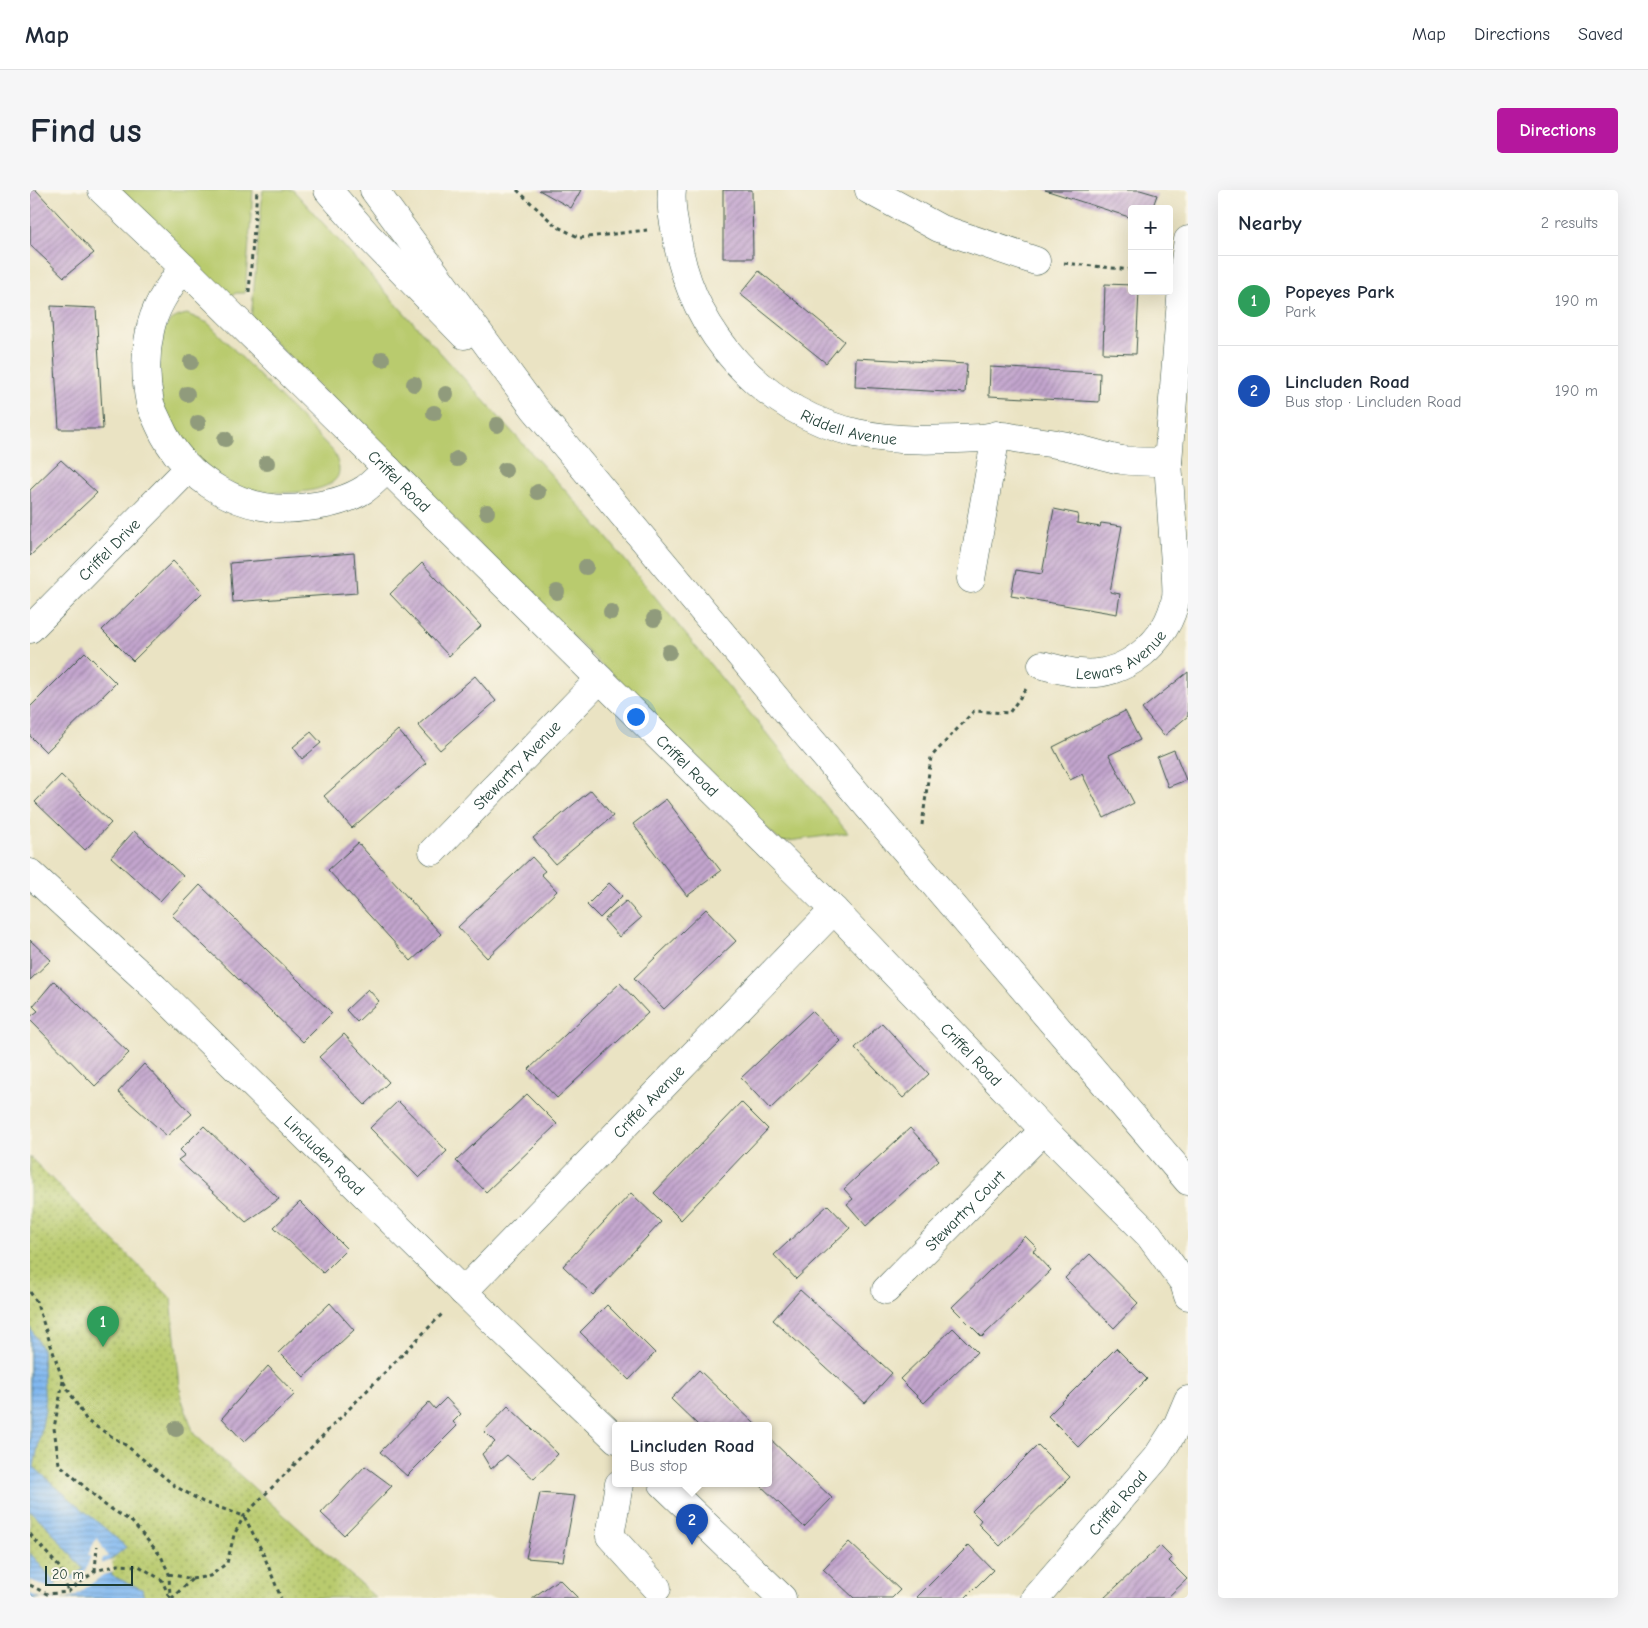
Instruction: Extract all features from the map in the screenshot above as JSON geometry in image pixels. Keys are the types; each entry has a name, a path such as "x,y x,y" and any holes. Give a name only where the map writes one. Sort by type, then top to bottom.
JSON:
{"main road":[{"name":"Criffel Road","path":"102,190 388,468 834,910 1044,1130 1149,1235 1184,1283 1188,1296"},
{"path":"328,190 367,235 534,408"},
{"path":"374,190 534,408 794,720 1188,1181"},
{"name":"Riddell Avenue","path":"672,190 675,227 680,255 688,283 699,309 731,357 774,396 800,411 827,424 885,438 984,438 996,436 1069,446 1122,460 1168,462"},
{"path":"869,190 939,228 1036,261"},
{"name":"Lewars Avenue","path":"1042,666 1079,674 1112,670 1128,663 1142,654 1154,642 1164,628 1176,596 1168,462 1183,275 1188,240"},
{"path":"183,267 164,294 150,329 145,366 151,404 165,439 189,468 219,491 236,498 254,505 292,510 330,504 364,489 388,468"},
{"path":"971,579 996,436"},
{"name":"Criffel Drive","path":"30,629 189,468"},
{"name":"Stewartry Avenue","path":"433,851 600,679"},
{"name":"Lincluden Road","path":"30,873 155,988 612,1435"},
{"name":"Criffel Avenue","path":"464,1292 834,910"},
{"name":"Stewartry Court","path":"886,1290 1044,1130"},
{"name":"Criffel Road","path":"1035,1598 1157,1457 1177,1426 1188,1400"},
{"path":"618,1487 610,1536 656,1588"},
{"path":"666,1487 782,1598"}],"path":[{"path":"246,330 257,190"},
{"path":"517,190 556,226 580,238 675,227"},
{"path":"1036,261 1128,270"},
{"path":"917,863 931,757 974,710 1009,713 1042,666"},
{"path":"30,1292 36,1301 63,1381 87,1421 127,1446 175,1486 203,1502 244,1516 264,1553 281,1598"},
{"path":"169,1574 192,1578 210,1576 227,1563 234,1535 244,1516 464,1292"},
{"path":"63,1381 54,1428 59,1464 105,1505 132,1522 161,1556 169,1574 171,1598"},
{"path":"30,1534 61,1569 68,1592"},
{"path":"95,1571 97,1546"},
{"path":"30,1585 47,1594 68,1592 95,1571 118,1565 139,1566 162,1580 171,1598"},
{"path":"171,1598 192,1578"}],"green space":[{"path":"119,190 253,190 245,293 236,293 229,297"},
{"path":"263,190 293,190 593,521 848,833 781,842 251,319"},
{"path":"187,314 208,323 333,451 339,470 335,480 315,490 301,492 257,491 231,483 213,473 193,458 163,413 157,365 161,339 165,328 173,319"},
{"path":"30,1157 171,1298 181,1397 194,1434 376,1598 30,1598"}],"water":[{"path":"30,1327 42,1349 45,1410 34,1467 126,1547 109,1561 112,1576 142,1589 144,1598 30,1598 30,1553 59,1587 83,1569 46,1525 30,1511"}],"pier":[{"path":"97,1537 108,1557 103,1558 101,1564 115,1559 112,1562 114,1572 103,1575 75,1596 67,1598 41,1598 30,1594 30,1580 50,1588 70,1576 74,1581 83,1576 91,1556 88,1555"}],"building":[{"path":"30,190 36,190 94,253 64,277 30,245"},
{"path":"539,190 581,190 571,208"},
{"path":"723,190 752,190 753,258 723,258"},
{"path":"1045,190 1140,190 1157,195 1153,205 1128,205 1128,217"},
{"path":"759,271 844,341 826,363 740,294"},
{"path":"1105,284 1128,285 1128,295 1139,295 1136,354 1103,353"},
{"path":"51,306 96,308 103,429 59,429"},
{"path":"856,358 967,364 965,393 855,387"},
{"path":"990,367 1100,373 1099,402 989,396"},
{"path":"61,460 97,493 30,556 30,490"},
{"path":"1054,509 1078,514 1077,523 1100,527 1101,523 1122,526 1110,592 1120,594 1117,614 1011,596 1016,570 1042,574"},
{"path":"354,553 357,593 233,602 230,563"},
{"path":"173,561 203,592 133,661 102,630"},
{"path":"422,563 481,626 449,656 390,594"},
{"path":"85,652 116,683 46,752 30,736 30,707"},
{"path":"1188,672 1188,716 1164,736 1142,709"},
{"path":"475,676 496,701 440,750 418,725"},
{"path":"1125,711 1140,740 1109,755 1134,803 1104,818 1082,774 1070,780 1053,747"},
{"path":"398,730 426,763 352,828 324,796"},
{"path":"311,732 321,743 302,759 293,747"},
{"path":"1174,750 1186,780 1168,787 1157,757"},
{"path":"61,775 111,823 85,850 35,802"},
{"path":"591,790 613,816 555,864 533,838"},
{"path":"666,799 721,871 687,896 633,824"},
{"path":"134,831 183,876 160,901 111,857"},
{"path":"358,843 441,934 411,961 328,870"},
{"path":"532,857 545,871 541,874 557,891 487,958 458,927"},
{"path":"609,883 622,896 600,918 587,905"},
{"path":"200,885 332,1013 303,1042 172,915"},
{"path":"626,901 641,918 619,937 604,920"},
{"path":"706,909 736,941 664,1009 634,978"},
{"path":"30,940 51,960 30,980"},
{"path":"54,981 129,1053 95,1086 30,1020 30,1017 38,1011 33,1006"},
{"path":"620,983 648,1013 557,1098 529,1069"},
{"path":"368,989 379,1001 357,1022 346,1010"},
{"path":"812,1011 841,1041 770,1109 741,1078"},
{"path":"882,1023 929,1074 903,1098 855,1048"},
{"path":"344,1034 389,1082 365,1105 319,1057"},
{"path":"144,1064 192,1114 167,1136 118,1092"},
{"path":"527,1094 557,1124 486,1192 456,1161"},
{"path":"398,1101 447,1151 419,1178 370,1128"},
{"path":"741,1102 768,1129 681,1220 654,1193"},
{"path":"204,1126 279,1199 246,1222 178,1160 185,1155 180,1150"},
{"path":"910,1128 939,1160 866,1226 847,1204 853,1199 844,1189"},
{"path":"631,1193 661,1222 593,1295 563,1266"},
{"path":"300,1202 347,1249 323,1273 274,1227"},
{"path":"828,1205 850,1228 796,1279 774,1255"},
{"path":"1025,1236 1037,1248 1033,1251 1051,1270 982,1337 952,1307"},
{"path":"1090,1254 1138,1303 1114,1328 1065,1278"},
{"path":"800,1290 892,1373 865,1403 773,1320"},
{"path":"330,1303 354,1330 304,1377 279,1352"},
{"path":"607,1305 655,1353 629,1380 580,1332"},
{"path":"953,1328 977,1352 924,1403 900,1379"},
{"path":"1116,1348 1147,1379 1079,1447 1048,1416"},
{"path":"268,1366 295,1394 244,1442 222,1418"},
{"path":"699,1370 753,1422 695,1422 671,1399"},
{"path":"446,1398 461,1414 453,1422 457,1426 407,1476 380,1452 429,1402 435,1409"},
{"path":"508,1406 558,1454 534,1479 507,1455 491,1469 482,1454 495,1442 484,1431"},
{"path":"772,1441 832,1498 804,1527 762,1487 772,1487"},
{"path":"1038,1445 1070,1477 1000,1546 978,1524 981,1520 972,1511"},
{"path":"365,1466 392,1486 344,1535 321,1513"},
{"path":"540,1493 575,1496 563,1561 526,1558"},
{"path":"849,1542 900,1590 892,1598 854,1598 823,1569"},
{"path":"969,1545 993,1570 965,1598 918,1598 917,1597"},
{"path":"1160,1546 1172,1558 1169,1561 1187,1579 1167,1598 1104,1598"},
{"path":"559,1579 578,1598 532,1598"}],"place":[{"name":"Popeyes Park","path":"103,1347"},
{"name":"Lincluden Road","path":"692,1545"}]}
